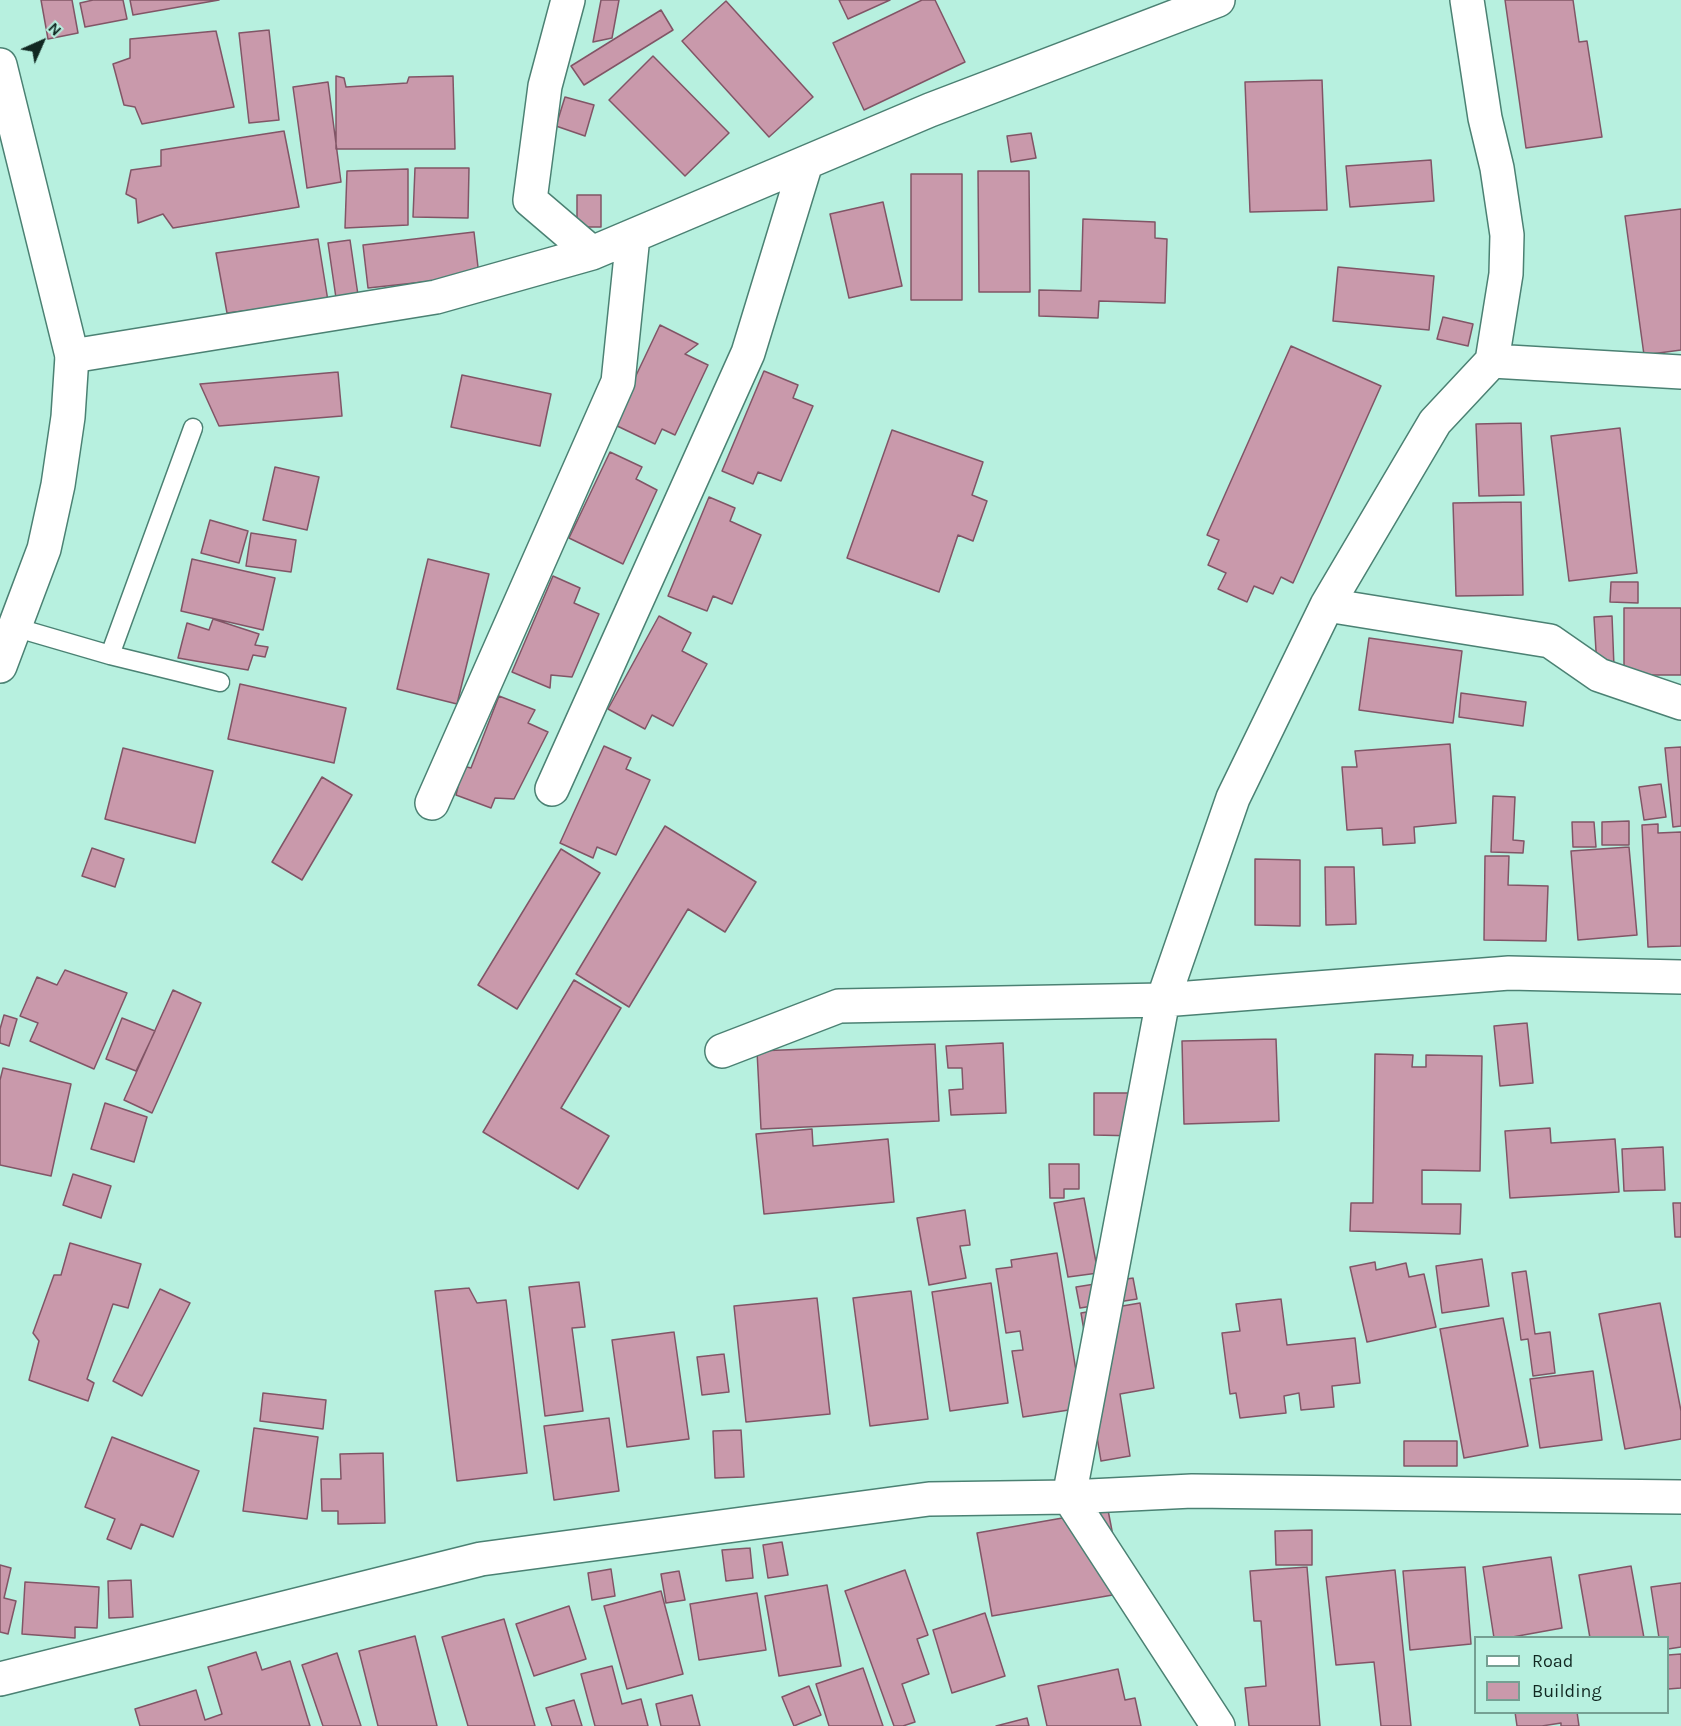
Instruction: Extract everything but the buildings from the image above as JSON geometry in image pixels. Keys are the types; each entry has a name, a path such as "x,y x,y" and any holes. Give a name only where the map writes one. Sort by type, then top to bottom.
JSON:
{"street":[{"path":"568,0 545,86 530,200 592,253"},
{"path":"72,356 436,297 592,253 930,110 1218,0"},
{"path":"1218,1726 1070,1497 1163,1000 1233,798 1328,605 1434,422 1492,361 1506,274 1506,235 1497,168 1485,118 1467,0"},
{"path":"0,65 72,356 68,417 58,484 44,549 0,666"},
{"path":"552,789 748,353 806,163"},
{"path":"432,803 618,382 633,236"},
{"path":"1492,361 1681,372"},
{"path":"1328,605 1551,642 1599,675 1681,703"},
{"path":"722,1051 839,1006 1163,1000 1509,973 1681,977"},
{"path":"0,1679 481,1559 929,1499 1070,1497 1192,1491 1681,1497"}],"lane":[{"path":"110,655 193,428"},
{"path":"14,627 110,655 220,682"}]}
